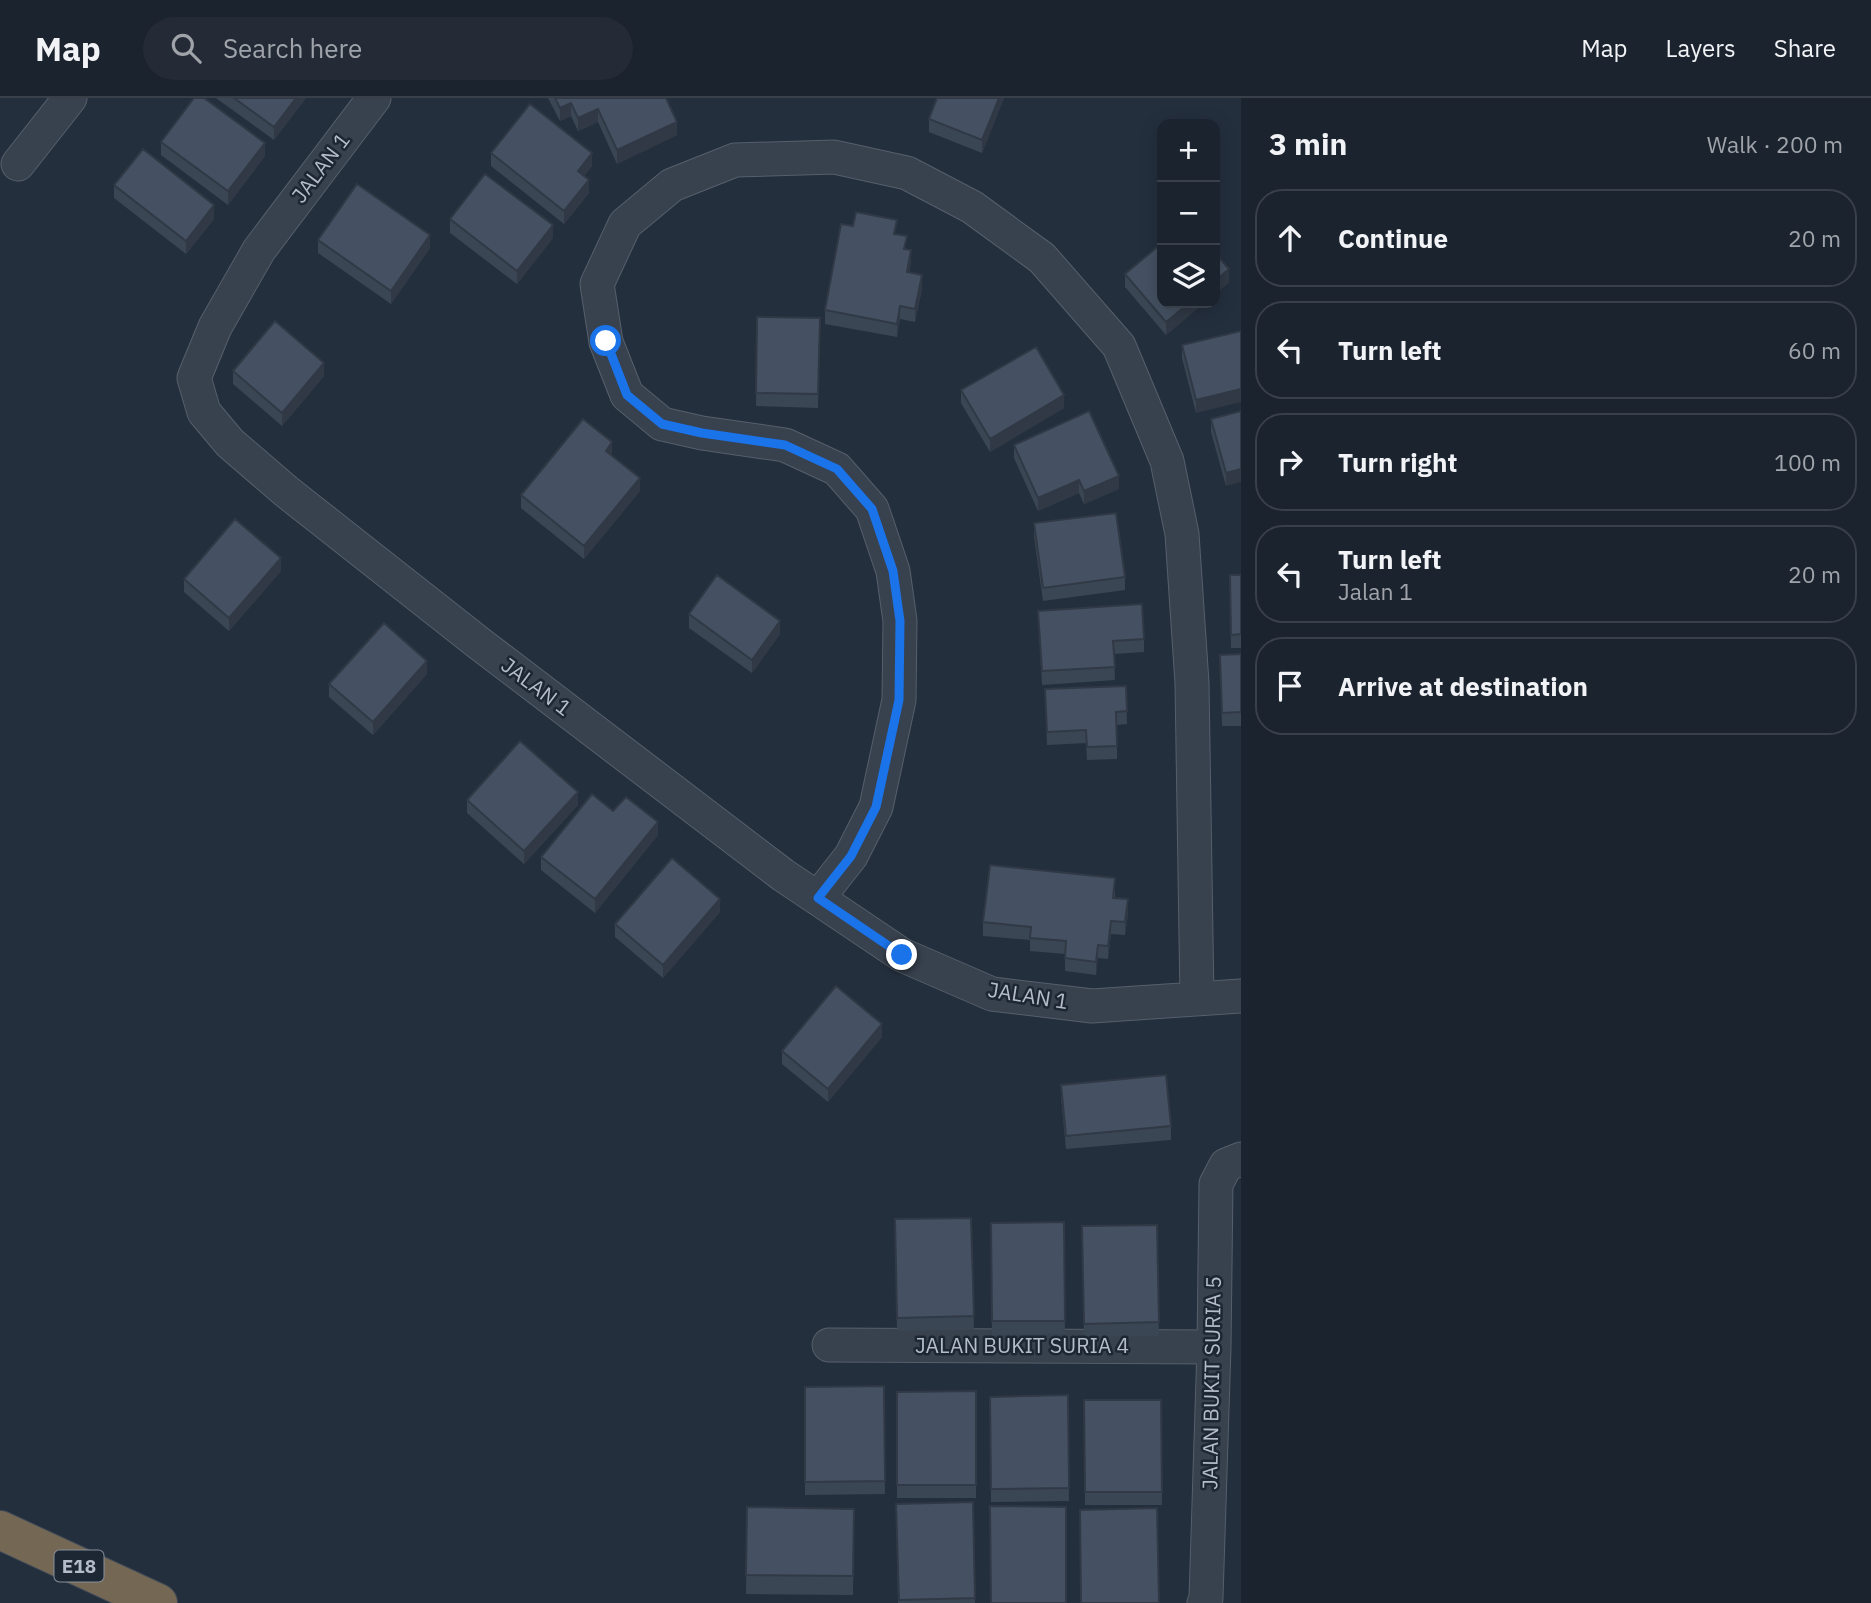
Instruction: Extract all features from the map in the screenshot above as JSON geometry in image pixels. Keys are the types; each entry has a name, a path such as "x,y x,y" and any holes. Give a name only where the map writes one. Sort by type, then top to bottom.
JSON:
{"highway":[{"name":"E18","path":"0,1530 158,1603"}],"street":[{"path":"18,164 70,98"},
{"name":"JALAN 1","path":"374,98 259,250 215,327 194,378 204,412 230,443 287,492 783,875 902,955 992,994 1092,1006 1241,996"},
{"path":"818,898 851,856 876,807 899,700 900,621 893,571 872,509 837,469 785,445 702,433 662,424 627,395 606,341 597,284 625,224 672,185 735,160 834,157 907,173 972,207 1042,257 1119,346 1167,461 1182,534 1192,684 1197,999"},
{"name":"JALAN BUKIT SURIA 5","path":"1204,1603 1214,1347 1216,1184 1233,1162"},
{"name":"JALAN BUKIT SURIA 4","path":"830,1345 1214,1347"}],"building":[{"path":"194,98 204,98 265,143 228,191 161,142"},
{"path":"234,98 296,98 274,127"},
{"path":"555,98 666,98 677,122 617,150 598,109 578,118 571,103 560,108"},
{"path":"937,98 999,98 982,140 929,119"},
{"path":"530,104 592,153 578,171 589,180 564,211 491,153"},
{"path":"143,149 214,205 186,241 114,185"},
{"path":"485,174 553,225 517,271 450,219"},
{"path":"357,184 430,235 391,291 318,240"},
{"path":"856,212 897,220 894,234 907,236 904,249 911,250 907,272 922,275 915,309 900,306 897,324 825,310 841,224 853,226"},
{"path":"1157,247 1157,308 1183,308 1166,322 1125,274"},
{"path":"1220,259 1229,269 1220,277"},
{"path":"757,317 820,318 818,394 756,393"},
{"path":"275,321 324,363 282,413 233,371"},
{"path":"1241,331 1241,389 1196,400 1182,345"},
{"path":"1036,347 1064,395 990,439 961,390"},
{"path":"1089,411 1119,476 1084,491 1079,480 1038,498 1014,445"},
{"path":"1241,411 1241,469 1226,473 1211,419"},
{"path":"583,419 612,442 606,451 640,478 584,546 521,495"},
{"path":"1116,513 1125,577 1043,588 1034,523"},
{"path":"235,519 281,558 229,618 184,579"},
{"path":"717,575 780,621 752,660 689,614"},
{"path":"1230,575 1241,575 1241,634 1231,635"},
{"path":"1142,604 1144,639 1113,641 1115,667 1042,671 1038,611"},
{"path":"384,623 427,661 373,722 329,684"},
{"path":"1241,654 1241,712 1222,713 1220,655"},
{"path":"1126,686 1127,711 1116,712 1117,746 1087,747 1086,730 1047,732 1045,689"},
{"path":"520,741 578,792 524,851 467,800"},
{"path":"592,794 613,811 626,797 658,822 595,899 541,857"},
{"path":"672,858 720,899 663,965 615,924"},
{"path":"990,865 1115,878 1113,898 1128,899 1125,922 1111,921 1108,946 1098,945 1096,962 1065,958 1066,941 1030,938 1031,927 983,922"},
{"path":"836,986 882,1024 828,1089 782,1051"},
{"path":"1166,1075 1171,1126 1066,1136 1061,1085"},
{"path":"971,1218 974,1316 897,1318 895,1219"},
{"path":"1064,1222 1065,1321 992,1321 991,1223"},
{"path":"1157,1225 1159,1322 1084,1324 1082,1226"},
{"path":"884,1386 885,1481 805,1482 805,1387"},
{"path":"976,1391 976,1485 897,1485 897,1392"},
{"path":"1068,1395 1069,1488 991,1489 990,1397"},
{"path":"1084,1400 1161,1400 1162,1492 1085,1492"},
{"path":"973,1502 975,1598 899,1600 896,1504"},
{"path":"990,1506 1066,1507 1066,1603 991,1603"},
{"path":"747,1507 854,1509 853,1576 746,1575"},
{"path":"1157,1508 1159,1603 1081,1603 1080,1510"}],"route":[{"path":"606,341 627,395 662,424 702,433 785,445 837,469 872,509 893,571 900,621 899,700 876,807 851,856 818,898 902,955"}]}
